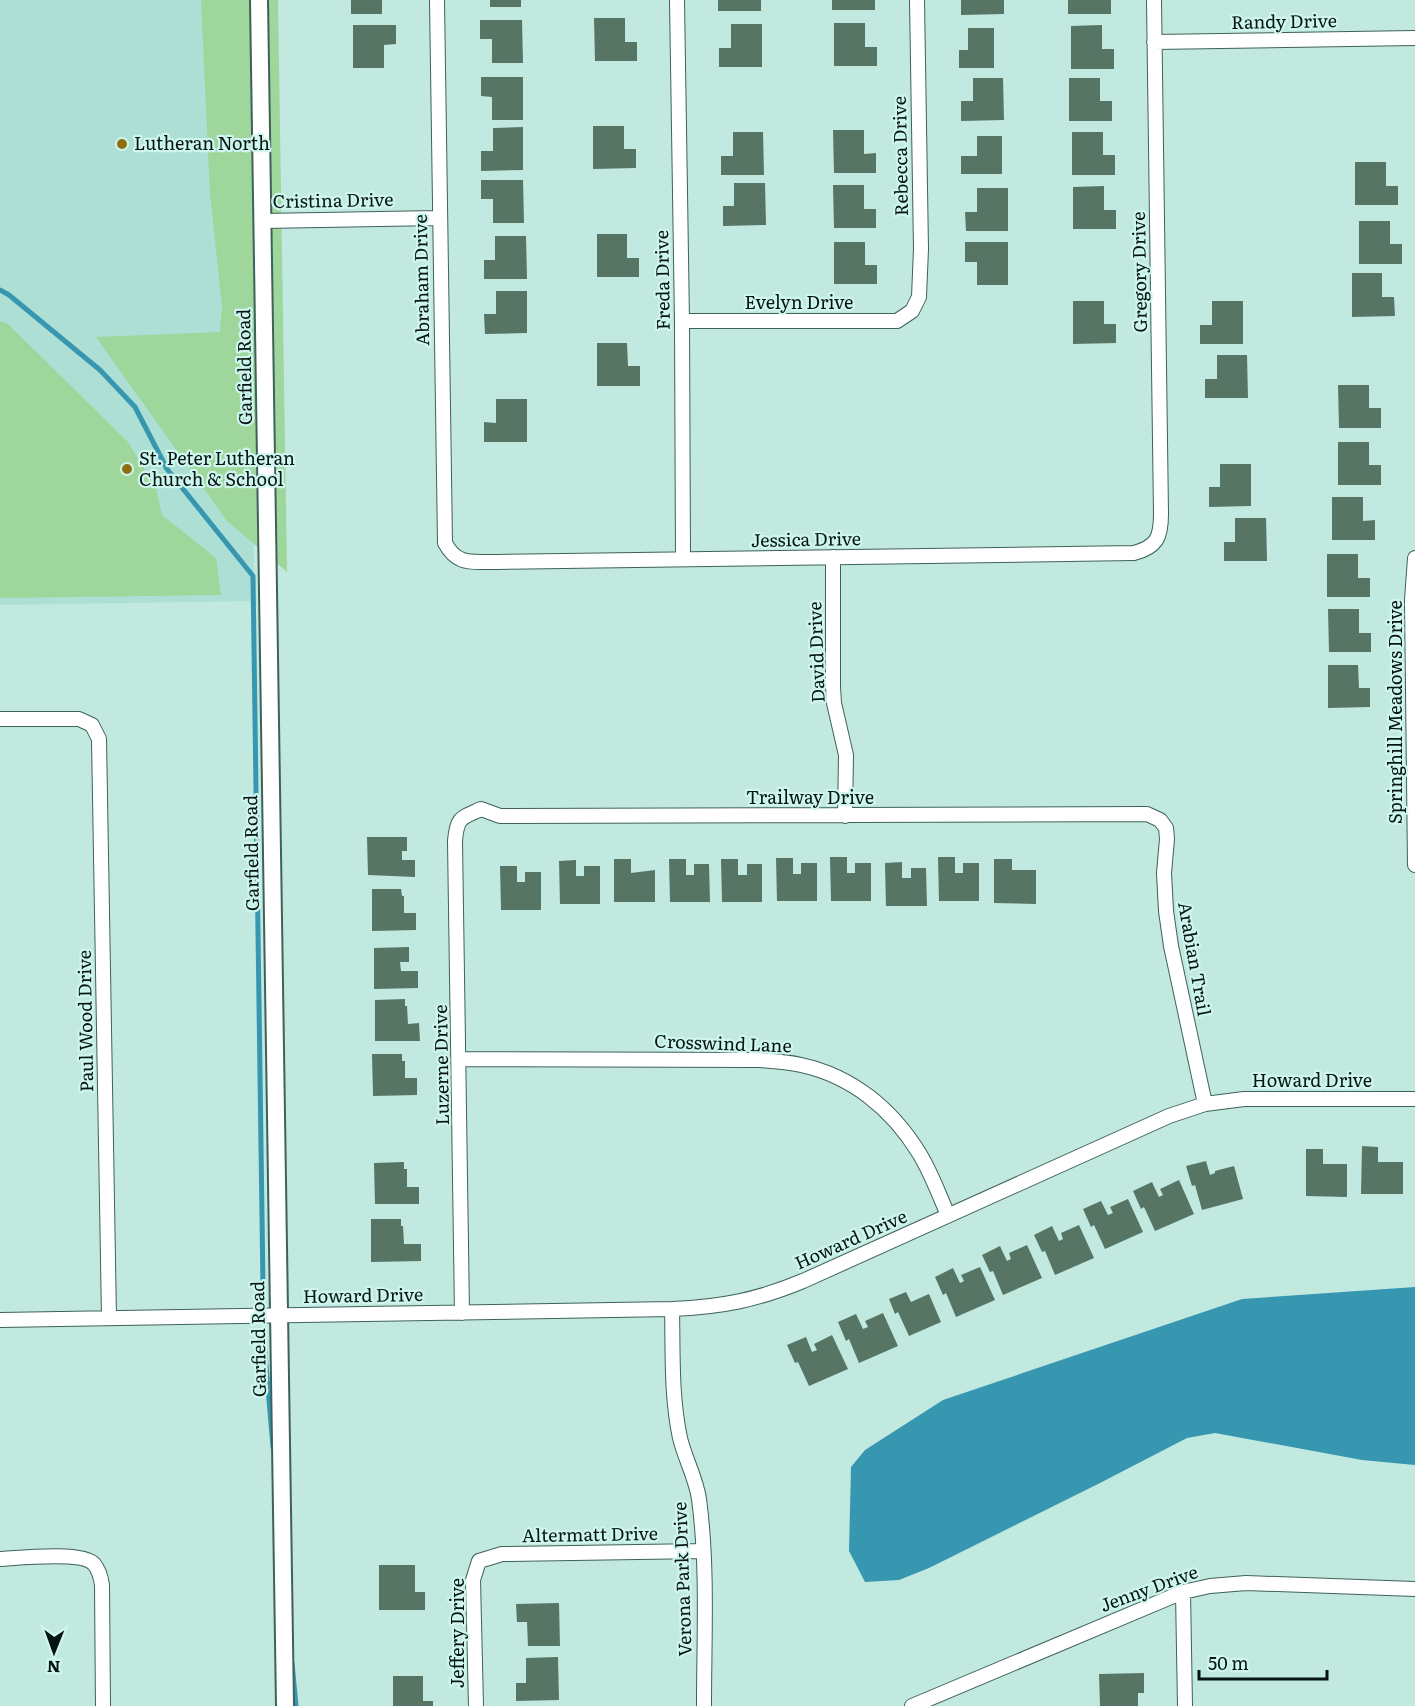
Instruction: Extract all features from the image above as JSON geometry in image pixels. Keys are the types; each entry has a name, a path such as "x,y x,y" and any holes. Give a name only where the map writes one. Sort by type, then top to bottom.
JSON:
{"street":[{"name":"Garfield Road","path":"259,0 285,1706"},
{"name":"Abraham Drive","path":"437,0 443,502 445,543 453,556"},
{"name":"Freda Drive","path":"677,0 683,560"},
{"name":"Rebecca Drive","path":"912,310 919,297 921,249 917,0"},
{"name":"Gregory Drive","path":"1154,0 1161,514 1161,529 1156,542"},
{"name":"Randy Drive","path":"1154,42 1415,38"},
{"name":"Cristina Drive","path":"262,220 439,218"},
{"name":"Evelyn Drive","path":"682,321 897,321 912,310"},
{"name":"Jessica Drive","path":"453,556 472,561 497,562 1134,553 1145,550 1156,542"},
{"name":"David Drive","path":"832,557 833,687 834,703 846,754 845,816"},
{"name":"Springhill Meadows Drive","path":"1415,558 1412,600 1415,865"},
{"name":"Paul Wood Drive","path":"0,719 70,717 79,719 92,725 96,731 100,748 109,1318"},
{"name":"Trailway Drive","path":"461,818 482,809 500,816 1147,814 1160,820"},
{"name":"Luzerne Drive","path":"461,818 456,825 455,841 462,1312"},
{"name":"Arabian Trail","path":"1160,820 1166,828 1167,838 1164,873 1171,946 1205,1104"},
{"name":"Crosswind Lane","path":"460,1059 760,1060 802,1065 840,1079 871,1096 919,1153 948,1215"},
{"name":"Howard Drive","path":"0,1320 672,1310 725,1305 776,1292 1169,1116 1205,1104 1266,1098 1415,1099"},
{"name":"Verona Park Drive","path":"672,1310 677,1419 699,1497 703,1551 704,1706"},
{"name":"Altermatt Drive","path":"479,1562 502,1554 703,1551"},
{"path":"0,1559 74,1557 93,1563 100,1574 102,1585 103,1706"},
{"name":"Jeffery Drive","path":"476,1706 473,1580 479,1562"},
{"name":"Jenny Drive","path":"912,1706 1183,1592 1210,1586 1246,1583 1415,1589"},
{"path":"1183,1592 1185,1706"},
{"path":"945,1691 945,1706"}],"shaded area":[{"path":"0,0 239,0 253,337 254,601 0,605"}],"green space":[{"path":"201,0 278,0 287,572 227,521 96,337 220,332 222,306 210,194"},
{"path":"0,321 8,324 128,442 156,488 162,515 216,558 221,595 0,598"}],"water":[{"path":"1415,1287 1415,1465 1362,1460 1215,1433 1187,1438 929,1568 899,1580 865,1582 849,1551 851,1467 865,1450 943,1400 1242,1299"}],"building":[{"path":"351,0 382,0 382,14 351,14"},
{"path":"490,0 521,0 521,7 490,7"},
{"path":"718,0 761,0 761,11 718,11"},
{"path":"832,0 875,0 875,10 832,10"},
{"path":"961,0 1004,0 1004,14 961,15"},
{"path":"1068,0 1111,0 1111,14 1068,14"},
{"path":"594,18 625,18 625,42 637,42 637,61 595,61"},
{"path":"480,20 522,20 523,63 492,63 492,39 480,39"},
{"path":"834,23 865,23 865,47 877,47 877,66 834,66"},
{"path":"731,24 762,24 762,67 719,67 719,48 731,48"},
{"path":"353,25 396,25 396,44 384,45 384,68 353,68"},
{"path":"1102,25 1102,49 1114,49 1114,69 1071,69 1071,26"},
{"path":"968,28 994,28 994,68 959,68 959,50 968,50"},
{"path":"481,77 523,77 523,120 492,120 492,97 481,96"},
{"path":"973,78 1003,78 1004,120 961,121 961,101 973,101"},
{"path":"1069,78 1100,78 1100,101 1112,101 1112,121 1069,121"},
{"path":"593,126 624,126 624,149 636,149 636,168 593,169"},
{"path":"523,127 523,170 481,171 481,151 493,151 493,128"},
{"path":"833,130 864,130 864,154 876,153 876,173 834,173"},
{"path":"733,132 763,132 764,175 721,175 721,156 733,156"},
{"path":"1072,132 1103,132 1103,155 1115,155 1115,175 1072,175"},
{"path":"977,136 1002,136 1002,174 961,174 961,156 977,156"},
{"path":"1355,162 1386,162 1386,186 1398,186 1398,205 1355,205"},
{"path":"481,180 523,180 524,223 493,223 493,199 481,199"},
{"path":"734,183 765,183 766,225 723,226 723,206 734,206"},
{"path":"833,185 864,185 864,209 876,209 876,228 834,228"},
{"path":"1104,186 1104,210 1116,210 1116,229 1073,229 1073,187"},
{"path":"977,188 1008,188 1008,231 966,231 965,212 977,212"},
{"path":"1359,221 1390,221 1390,244 1402,244 1402,264 1359,264"},
{"path":"597,234 627,234 627,258 639,258 639,277 597,277"},
{"path":"495,236 526,236 527,279 484,279 484,260 495,260"},
{"path":"834,242 865,242 865,265 877,265 877,284 834,284"},
{"path":"965,242 1008,242 1008,285 977,285 977,262 965,262"},
{"path":"1352,273 1382,273 1382,297 1394,297 1395,316 1352,317"},
{"path":"496,291 527,291 527,333 485,334 484,314 496,314"},
{"path":"1073,301 1104,301 1104,324 1116,324 1116,343 1073,344"},
{"path":"1212,301 1243,301 1243,344 1200,344 1200,325 1212,325"},
{"path":"597,343 627,343 628,366 640,366 640,386 597,386"},
{"path":"1217,355 1247,355 1248,398 1205,398 1205,379 1217,379"},
{"path":"1338,385 1369,385 1369,408 1381,408 1381,428 1339,428"},
{"path":"496,399 527,399 527,442 484,442 484,422 496,423"},
{"path":"1338,442 1369,442 1369,465 1381,465 1381,485 1338,485"},
{"path":"1220,464 1251,464 1251,506 1209,507 1209,487 1220,487"},
{"path":"1332,497 1363,497 1363,521 1375,520 1375,540 1332,540"},
{"path":"1235,518 1266,518 1267,561 1224,561 1224,542 1235,542"},
{"path":"1327,554 1358,554 1358,578 1370,578 1370,597 1327,597"},
{"path":"1328,609 1359,609 1359,633 1371,633 1371,652 1329,652"},
{"path":"1328,665 1358,665 1359,688 1370,688 1370,707 1328,708"},
{"path":"367,837 407,837 407,851 402,851 402,860 415,860 415,877 368,875"},
{"path":"830,857 847,857 847,873 855,873 855,863 871,863 871,901 831,901"},
{"path":"938,857 955,857 955,873 963,873 963,863 979,863 979,901 939,901"},
{"path":"776,858 793,858 793,874 801,874 801,863 817,863 817,901 777,901"},
{"path":"614,859 631,859 631,873 655,870 655,902 614,902"},
{"path":"669,859 686,859 686,875 694,875 694,864 709,864 710,902 670,902"},
{"path":"721,859 738,859 738,875 747,875 747,864 762,864 762,902 722,902"},
{"path":"994,859 1012,859 1012,870 1036,870 1036,904 994,903"},
{"path":"576,860 576,876 584,876 584,866 600,866 600,904 560,904 559,861"},
{"path":"902,862 902,878 911,878 911,868 926,868 927,906 886,906 885,863"},
{"path":"500,866 517,866 517,882 525,882 525,872 541,872 541,910 501,910"},
{"path":"372,889 401,889 402,896 404,896 404,913 416,913 416,930 372,931"},
{"path":"409,947 409,962 400,962 401,971 418,971 418,988 374,989 374,948"},
{"path":"405,999 408,1024 419,1023 420,1041 375,1041 375,1000"},
{"path":"372,1054 402,1054 402,1061 405,1061 405,1078 417,1078 417,1095 373,1096"},
{"path":"1362,1146 1378,1147 1378,1162 1403,1162 1403,1194 1361,1194"},
{"path":"1306,1149 1323,1149 1323,1164 1347,1164 1347,1197 1306,1196"},
{"path":"1206,1161 1210,1175 1215,1171 1234,1166 1243,1199 1202,1210 1195,1185 1192,1186 1186,1166"},
{"path":"404,1162 404,1169 407,1169 407,1187 419,1187 419,1204 375,1204 374,1163"},
{"path":"1179,1180 1194,1214 1155,1231 1144,1207 1141,1209 1133,1191 1152,1182 1159,1197 1163,1195 1160,1189"},
{"path":"1128,1199 1143,1232 1105,1249 1094,1225 1091,1227 1083,1209 1101,1201 1108,1215 1113,1213 1110,1207"},
{"path":"371,1219 401,1219 404,1244 421,1244 421,1261 371,1262"},
{"path":"1079,1225 1094,1258 1055,1275 1045,1251 1042,1252 1034,1235 1052,1226 1059,1241 1063,1239 1061,1233"},
{"path":"1027,1245 1042,1278 1003,1295 993,1271 990,1272 982,1255 1000,1246 1007,1261 1011,1259 1009,1253"},
{"path":"980,1267 995,1300 956,1317 946,1293 943,1295 935,1277 953,1268 960,1283 964,1281 961,1275"},
{"path":"906,1292 911,1302 929,1294 941,1322 909,1336 898,1312 895,1314 889,1299"},
{"path":"883,1313 898,1346 859,1363 849,1339 846,1341 838,1322 856,1314 863,1329 868,1327 865,1321"},
{"path":"832,1335 848,1369 809,1386 787,1345 806,1337 812,1352 817,1350 814,1344"},
{"path":"379,1565 415,1565 415,1592 425,1592 425,1610 379,1610"},
{"path":"559,1603 560,1646 528,1646 527,1622 517,1622 516,1604"},
{"path":"558,1657 559,1700 516,1701 516,1683 526,1683 526,1658"},
{"path":"1144,1673 1144,1693 1138,1693 1138,1706 1100,1706 1099,1674"},
{"path":"393,1676 423,1676 423,1701 433,1701 433,1706 393,1706"}],"waterway":[{"path":"0,290 100,370 135,407 167,469 253,576 263,1287"},
{"path":"264,1342 273,1447"},
{"path":"292,1663 296,1706"}],"place":[{"name":"Lutheran North","path":"122,144"},
{"name":"St. Peter Lutheran Church & School","path":"127,469"}]}
